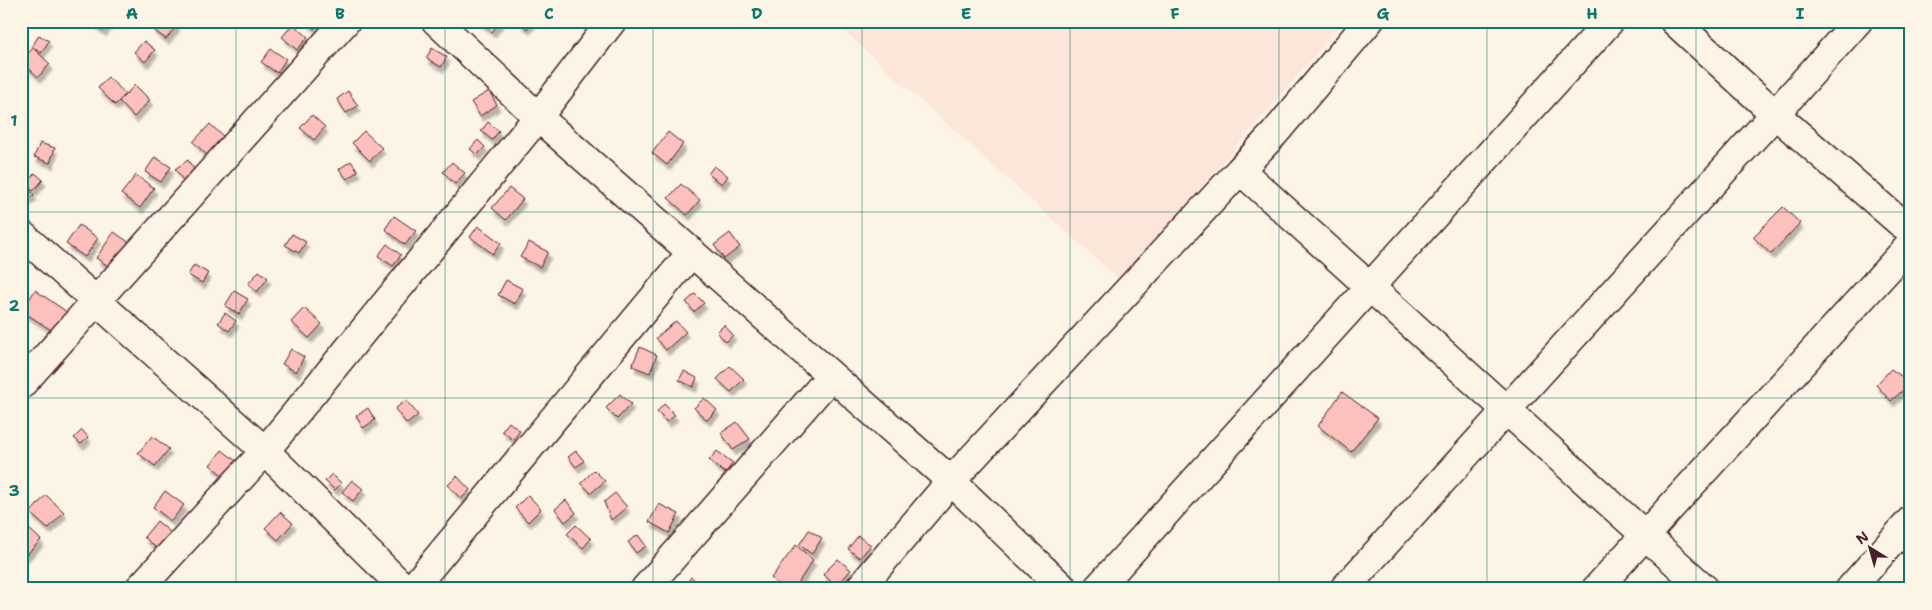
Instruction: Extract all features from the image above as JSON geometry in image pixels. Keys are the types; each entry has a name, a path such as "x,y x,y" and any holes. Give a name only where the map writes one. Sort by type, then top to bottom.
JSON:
{"street":[{"path":"21,385 346,21"},
{"path":"436,21 538,117 951,482 1064,589"},
{"path":"139,589 265,451 538,117 612,21"},
{"path":"859,589 951,482 1274,134 1369,21"},
{"path":"1097,589 1610,21"},
{"path":"1674,21 1775,114 1911,232"},
{"path":"1344,589 1858,21"},
{"path":"1240,170 1705,589"},
{"path":"21,234 265,451 405,589"},
{"path":"1596,589 1911,244"},
{"path":"412,589 692,252"},
{"path":"645,589 831,376"},
{"path":"1850,589 1911,520"}],"shaded area":[{"path":"833,21 1344,21 1121,281"}],"building":[{"path":"90,21 111,21 103,31"},
{"path":"158,21 173,21 177,25 166,39 152,29"},
{"path":"305,21 320,21 314,29"},
{"path":"479,21 501,21 492,32"},
{"path":"518,21 533,21 527,29"},
{"path":"293,24 308,37 297,50 282,37"},
{"path":"39,35 49,41 41,53 32,47"},
{"path":"144,41 155,50 145,62 134,52"},
{"path":"33,48 50,64 38,77 21,61"},
{"path":"432,48 447,57 441,67 426,58"},
{"path":"271,49 286,59 277,73 261,62"},
{"path":"108,77 126,94 115,105 98,88"},
{"path":"135,85 150,100 134,117 119,101"},
{"path":"348,91 358,106 346,113 337,99"},
{"path":"489,91 497,105 480,116 471,102"},
{"path":"312,115 325,127 314,140 300,128"},
{"path":"488,122 499,131 492,140 481,131"},
{"path":"210,124 225,138 208,156 193,142"},
{"path":"364,131 382,148 370,161 352,143"},
{"path":"668,132 683,144 667,165 652,153"},
{"path":"478,140 485,147 477,155 470,149"},
{"path":"40,143 55,148 50,163 34,157"},
{"path":"155,157 171,167 161,182 145,172"},
{"path":"188,160 197,174 185,183 175,169"},
{"path":"351,161 358,171 347,179 339,169"},
{"path":"452,162 465,173 455,184 443,172"},
{"path":"714,166 728,176 722,184 708,174"},
{"path":"35,173 43,180 33,191 25,184"},
{"path":"136,175 154,188 140,208 121,194"},
{"path":"21,180 34,195 25,202 21,198"},
{"path":"681,184 700,200 687,215 668,198"},
{"path":"509,188 523,199 506,220 492,208"},
{"path":"1783,207 1800,223 1771,254 1753,237"},
{"path":"394,216 416,231 405,245 385,229"},
{"path":"79,225 98,238 85,257 66,244"},
{"path":"478,226 501,243 493,254 470,237"},
{"path":"114,232 130,243 113,269 96,258"},
{"path":"730,233 740,247 724,259 714,245"},
{"path":"292,234 306,242 299,253 285,245"},
{"path":"529,242 548,252 540,267 520,257"},
{"path":"387,244 401,255 393,266 378,256"},
{"path":"194,265 208,273 202,283 188,275"},
{"path":"259,271 268,278 257,292 248,284"},
{"path":"506,280 523,289 515,304 498,295"},
{"path":"35,290 67,312 54,332 22,311"},
{"path":"234,291 248,299 239,314 225,306"},
{"path":"695,294 704,303 694,312 686,302"},
{"path":"304,308 322,324 309,338 291,322"},
{"path":"225,313 236,321 229,331 218,323"},
{"path":"676,321 686,332 666,350 656,338"},
{"path":"724,325 733,335 726,342 717,332"},
{"path":"640,347 657,355 650,373 632,366"},
{"path":"291,349 304,357 296,372 282,364"},
{"path":"730,366 744,379 731,392 717,379"},
{"path":"1891,369 1911,383 1891,401 1876,385"},
{"path":"684,371 697,378 693,387 679,380"},
{"path":"1342,392 1378,418 1351,452 1318,426"},
{"path":"620,394 631,404 617,419 606,408"},
{"path":"704,398 717,410 707,420 694,408"},
{"path":"406,400 418,415 407,424 395,409"},
{"path":"664,404 675,415 667,422 657,412"},
{"path":"368,408 375,420 363,428 356,416"},
{"path":"509,422 520,431 513,440 502,431"},
{"path":"737,422 750,439 733,450 721,433"},
{"path":"82,430 88,437 81,444 74,438"},
{"path":"152,436 169,449 155,466 138,453"},
{"path":"222,450 244,467 231,482 210,465"},
{"path":"576,451 584,461 576,467 568,457"},
{"path":"717,451 733,463 725,473 709,460"},
{"path":"594,470 605,481 591,493 581,483"},
{"path":"332,474 341,483 335,490 325,481"},
{"path":"457,476 470,490 461,499 448,485"},
{"path":"352,480 363,489 353,501 342,492"},
{"path":"165,491 184,505 171,521 153,507"},
{"path":"615,493 627,507 611,520 604,502"},
{"path":"46,495 64,512 48,529 30,513"},
{"path":"528,495 541,509 528,522 515,508"},
{"path":"566,500 576,513 565,522 555,509"},
{"path":"659,504 679,514 669,533 649,522"},
{"path":"280,512 293,523 278,540 265,528"},
{"path":"157,521 176,537 162,553 144,537"},
{"path":"576,525 591,539 583,548 567,534"},
{"path":"26,526 41,540 24,557 21,555 21,531"},
{"path":"809,530 822,538 812,554 799,545"},
{"path":"638,535 646,546 636,553 628,542"},
{"path":"858,536 871,545 860,558 848,549"},
{"path":"796,545 813,560 794,589 783,589 771,578"},
{"path":"838,559 851,570 836,586 823,574"},
{"path":"691,577 707,589 683,589"}]}
